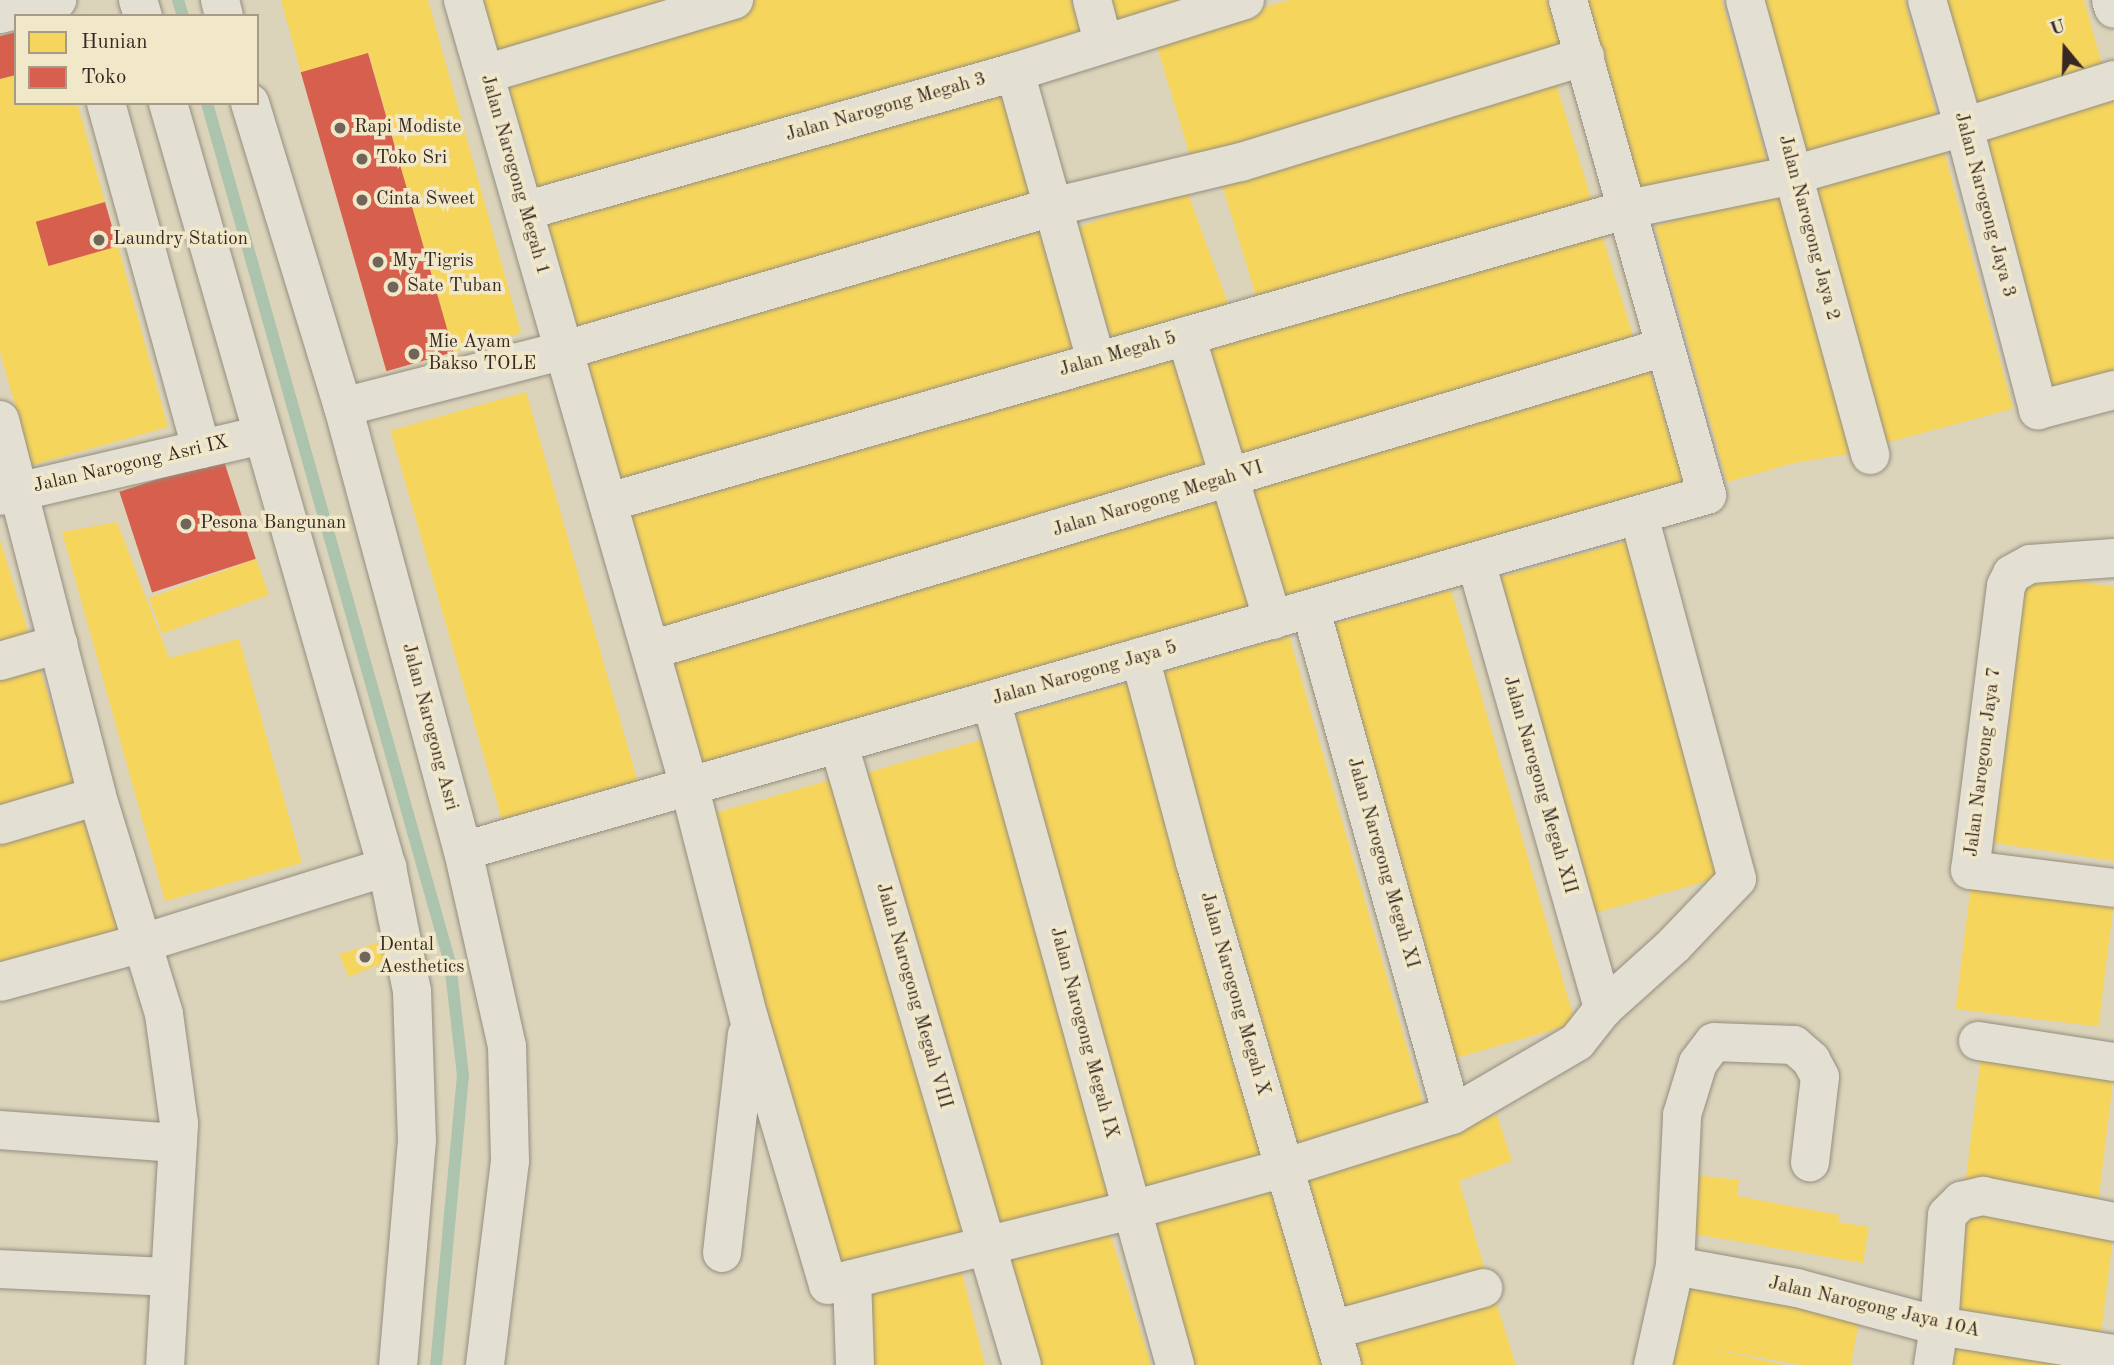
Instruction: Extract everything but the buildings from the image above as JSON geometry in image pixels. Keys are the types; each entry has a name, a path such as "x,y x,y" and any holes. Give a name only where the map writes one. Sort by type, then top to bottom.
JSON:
{"street":[{"path":"0,14 57,0"},
{"name":"Jalan Narogong Megah 1","path":"463,0 690,789 748,1018 828,1285 852,1279"},
{"path":"485,74 734,0"},
{"path":"1092,0 1103,42"},
{"name":"Jalan Narogong Megah 3","path":"524,211 1015,72 1103,42 1245,0"},
{"path":"1567,0 1585,56 1665,347"},
{"name":"Jalan Narogong Jaya 2","path":"1745,0 1870,455"},
{"name":"Jalan Narogong Jaya 3","path":"1927,0 1964,127 2038,410 2114,390"},
{"path":"2111,0 2114,9"},
{"path":"343,407 565,351 1052,207 1241,162 1585,56"},
{"path":"1015,72 1096,360"},
{"name":"Jalan Megah 5","path":"609,502 1628,209 1793,175 1964,127 2114,80"},
{"path":"107,105 201,449"},
{"path":"169,105 387,867 412,991 417,1140 398,1365"},
{"name":"Jalan Narogong Asri","path":"251,105 343,407 463,852 507,1046 510,1161 485,1365"},
{"path":"1186,336 1273,620"},
{"name":"Jalan Narogong Megah VI","path":"650,650 1665,347"},
{"name":"Jalan Narogong Jaya 5","path":"463,852 1707,495 1665,347"},
{"path":"0,420 10,494 59,644 97,796 164,1014 179,1124 165,1365"},
{"name":"Jalan Narogong Asri IX","path":"10,494 262,435"},
{"path":"855,1365 852,1279 1132,1210 1284,1168 1452,1115 1577,1042 1603,1009 1674,945 1737,878 1639,516"},
{"name":"Jalan Narogong Jaya 7","path":"2114,558 2030,564 2012,574 2006,586 1970,870 2114,888"},
{"name":"Jalan Narogong Megah XII","path":"1476,562 1603,1009"},
{"name":"Jalan Narogong Megah XI","path":"1311,610 1452,1115"},
{"path":"0,662 59,644"},
{"name":"Jalan Narogong Megah X","path":"1140,657 1337,1347 1483,1288"},
{"name":"Jalan Narogong Megah IX","path":"991,701 1175,1365"},
{"name":"Jalan Narogong Megah VIII","path":"839,745 1022,1365"},
{"path":"0,825 97,796"},
{"path":"0,982 143,943 387,867"},
{"path":"722,1253 748,1018"},
{"path":"1978,1041 2114,1062"},
{"path":"1653,1365 1675,1266 1682,1115 1698,1063 1714,1042 1794,1045 1811,1060 1819,1077 1810,1162"},
{"path":"0,1130 178,1143"},
{"path":"1933,1365 1939,1326 1947,1215 1961,1201 1983,1196 2114,1222"},
{"name":"Jalan Narogong Jaya 10A","path":"1675,1266 1797,1288 1939,1326 2114,1354"},
{"path":"0,1269 169,1277"}],"waterway":[{"path":"178,0 182,14"},
{"path":"208,105 450,963 463,1075 436,1365"}],"place":[{"name":"Rapi Modiste","path":"340,128"},
{"name":"Toko Sri","path":"362,159"},
{"name":"Cinta Sweet","path":"362,200"},
{"name":"Laundry Station","path":"99,240"},
{"name":"My Tigris","path":"378,262"},
{"name":"Sate Tuban","path":"393,287"},
{"name":"Mie Ayam Bakso TOLE","path":"414,354"},
{"name":"Pesona Bangunan","path":"186,524"},
{"name":"Dental Aesthetics","path":"365,957"}]}
